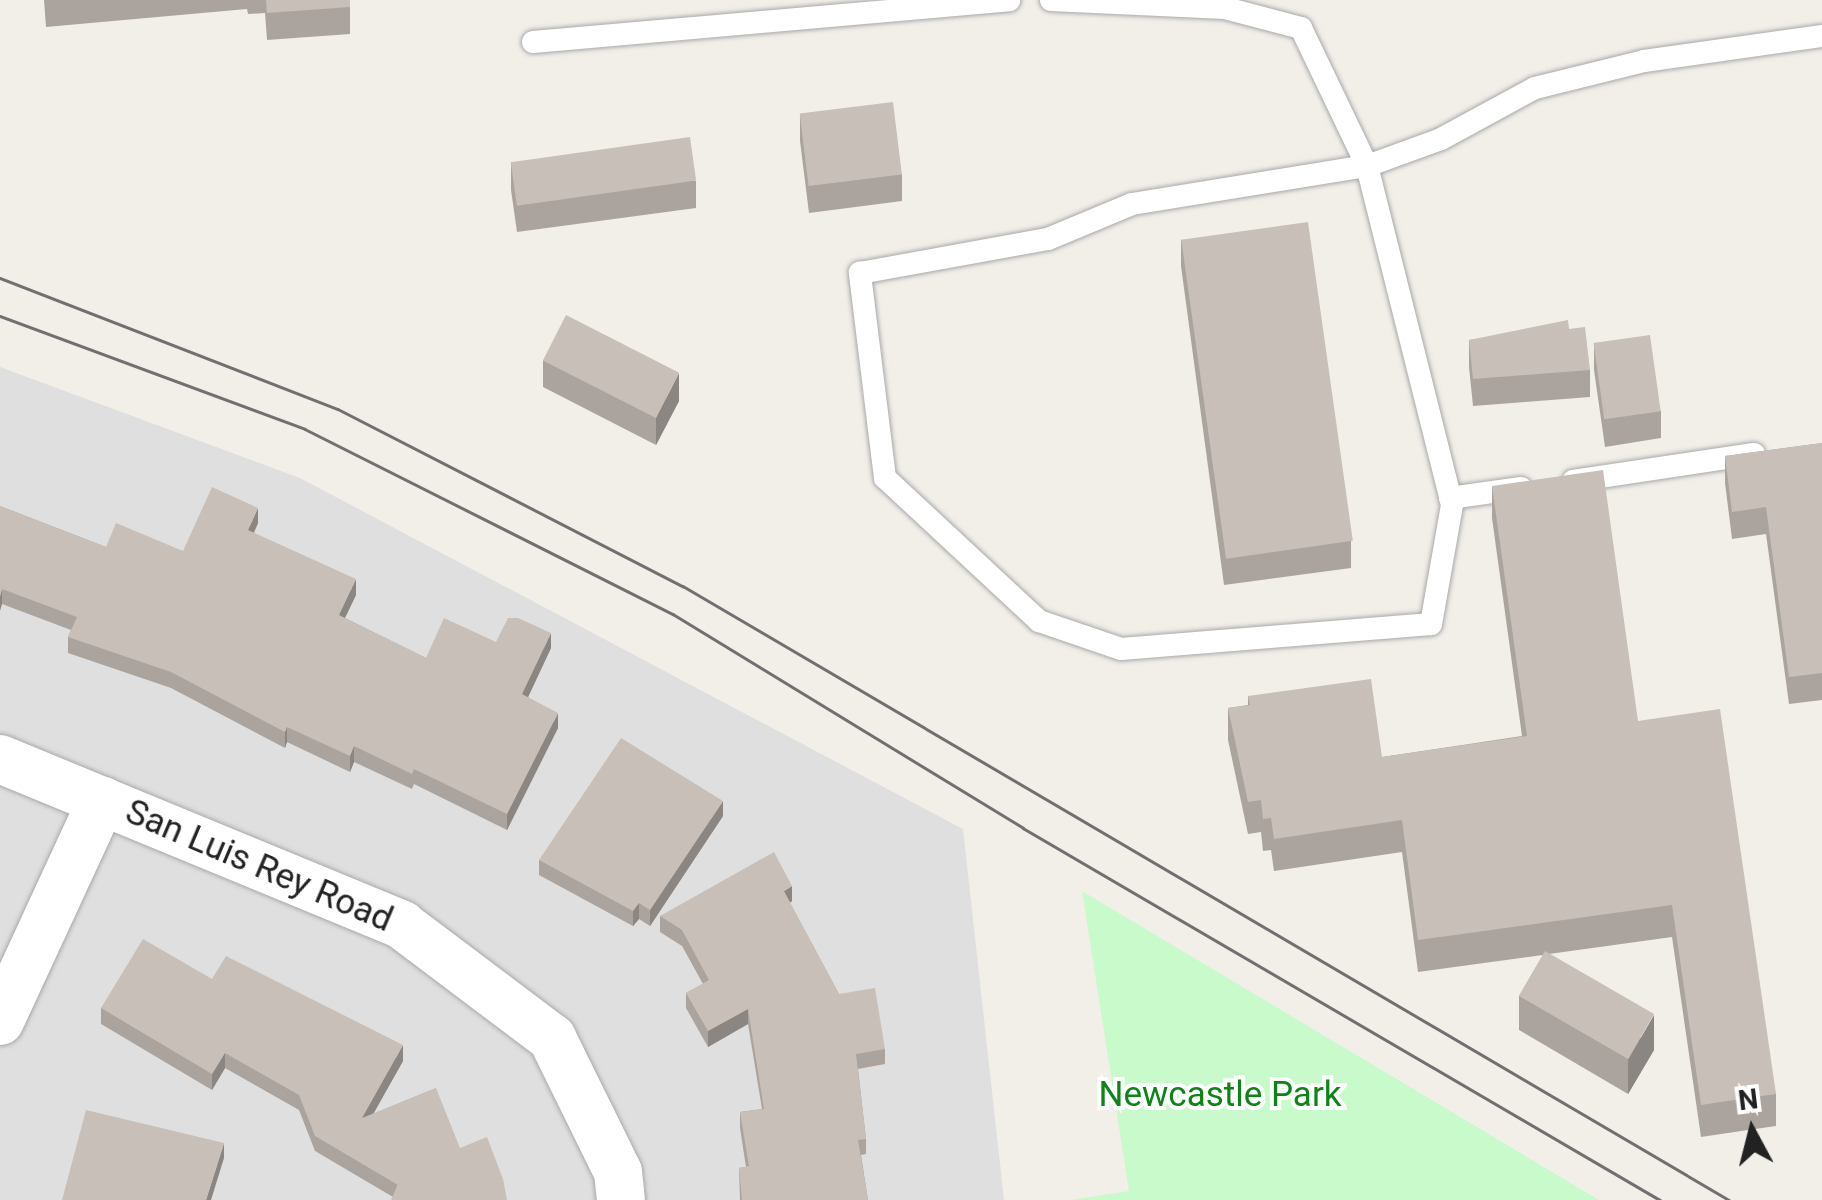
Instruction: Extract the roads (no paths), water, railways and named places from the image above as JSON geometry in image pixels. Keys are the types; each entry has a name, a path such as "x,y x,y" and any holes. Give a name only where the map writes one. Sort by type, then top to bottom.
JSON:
{"street":[{"name":"San Luis Rey Road","path":"0,759 402,925 552,1038 618,1172 621,1200"},
{"path":"0,1022 102,800"}],"lane":[{"path":"532,42 1008,0"},
{"path":"1051,0 1226,8 1301,28 1368,166 1450,498 1431,624 1120,649 1040,622 885,478 860,273 1048,239 1132,204 1368,166 1440,138 1536,88 1644,61 1822,36"},
{"path":"1450,498 1783,450"}],"tram line":[{"path":"0,278 338,409 683,586 1729,1200"},
{"path":"0,316 305,429 673,614 1023,828 1660,1200"}],"park label":[{"name":"Newcastle Park","path":"1220,1095"}]}
